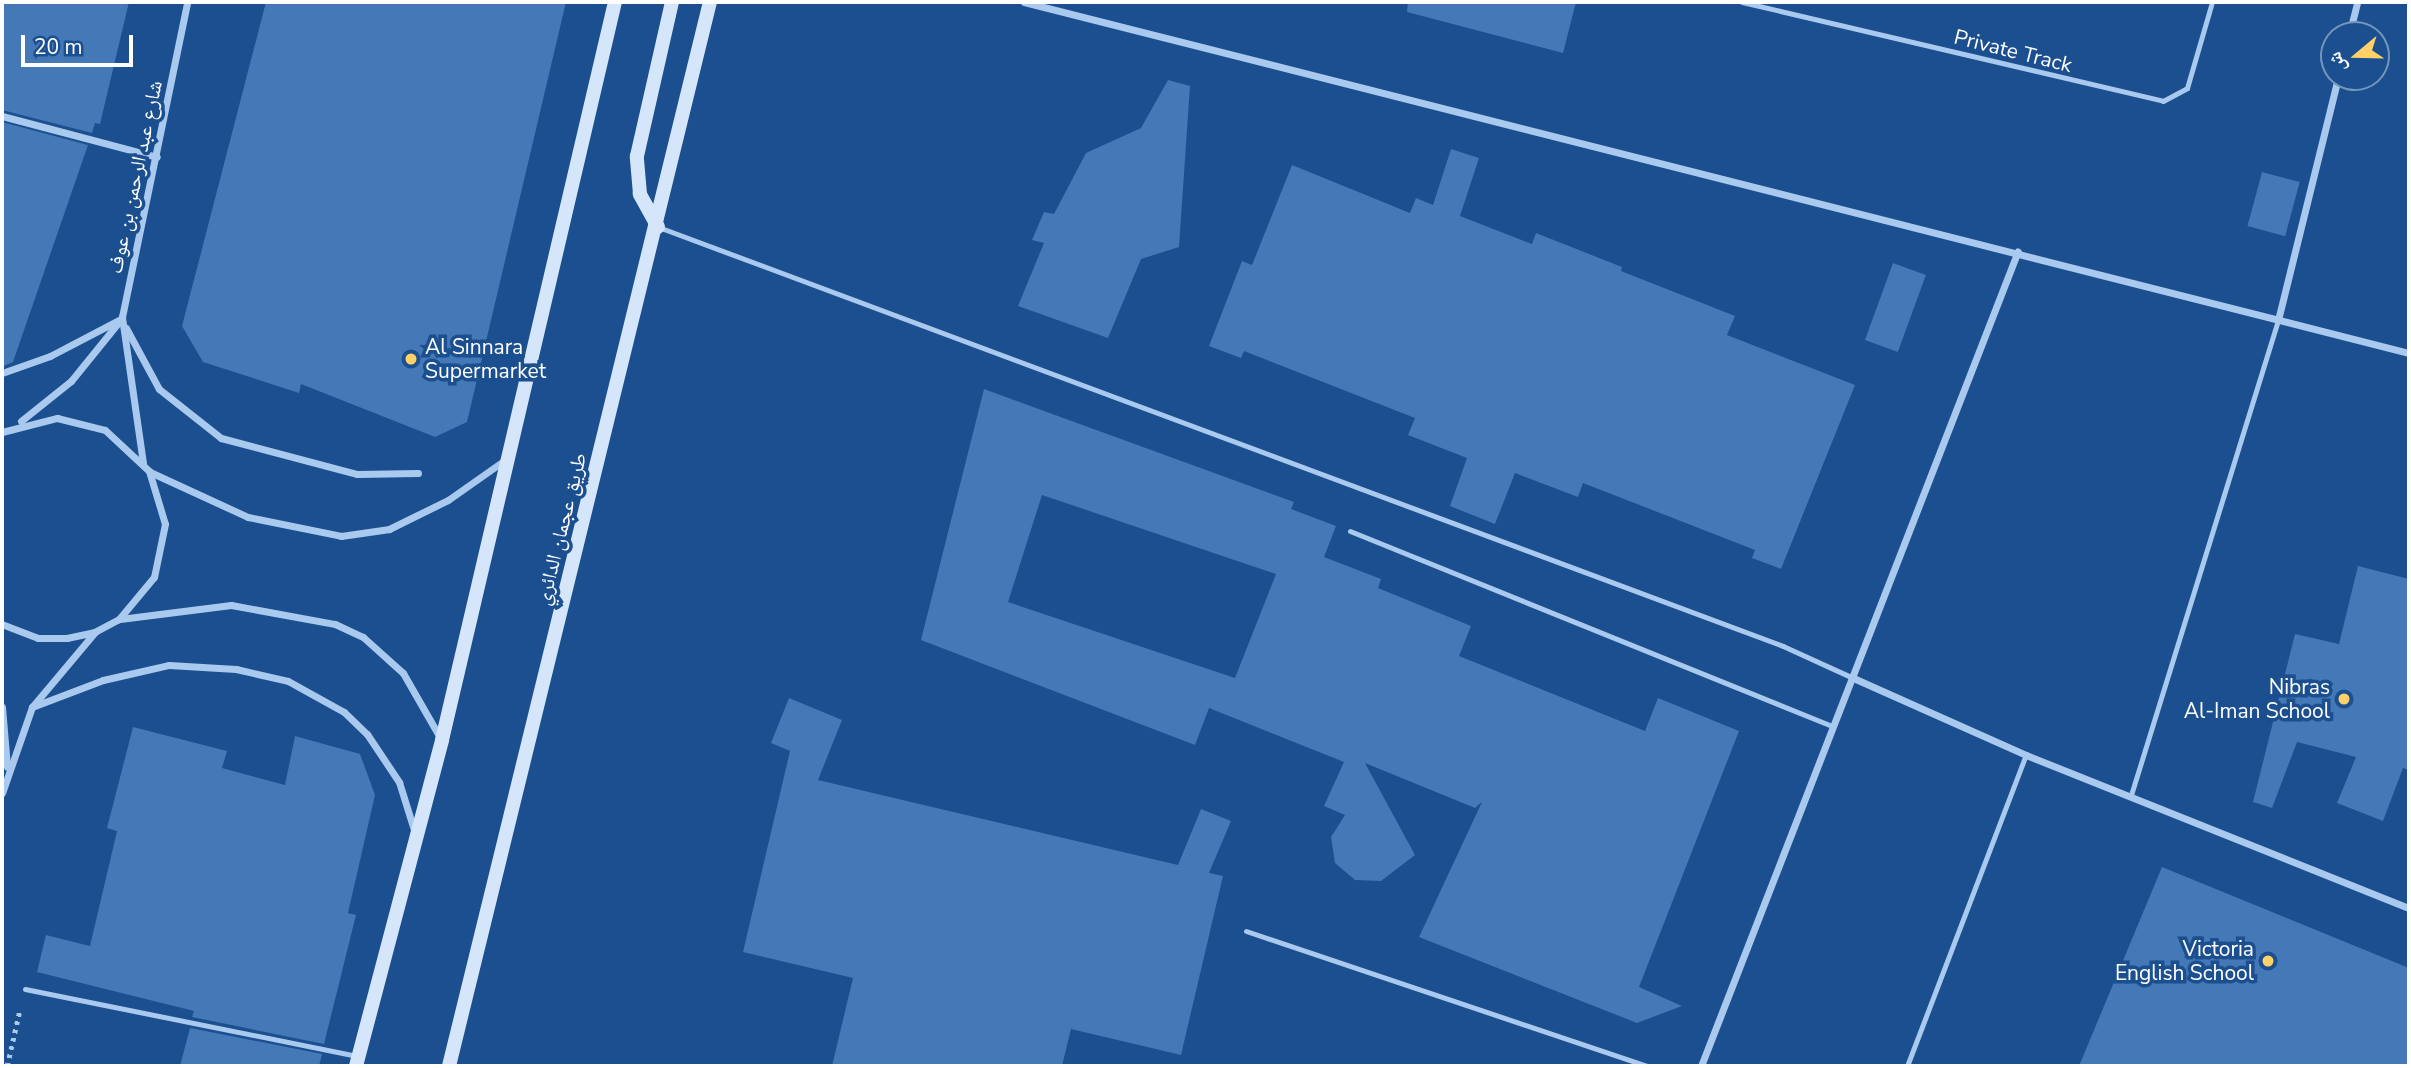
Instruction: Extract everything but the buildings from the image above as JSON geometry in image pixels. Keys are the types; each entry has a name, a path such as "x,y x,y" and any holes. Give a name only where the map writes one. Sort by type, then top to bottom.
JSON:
{"main road":[{"path":"357,1061 442,740 615,2"},
{"path":"658,227 640,194 637,156 672,2"},
{"name":"طريق عجمان الدائري","path":"449,1066 658,227 709,2"}],"street":[{"name":"شارع عبد الرحمن بن عوف","path":"144,463 122,317 187,2"},
{"path":"1024,2 2018,251 2409,353"},
{"path":"2352,21 2357,2"},
{"path":"2278,320 2335,91"},
{"path":"2,116 157,157"},
{"path":"1701,1066 2018,251"},
{"name":"شارع عبد الرحمن بن عوف","path":"5,430 42,408 71,381 122,317"},
{"path":"2,373 62,351 122,317 159,389 221,438 357,474 418,473"},
{"path":"5,430 57,418 82,422 116,437 149,471 165,524 163,551 154,577 119,619"},
{"path":"149,471 248,517 341,536 388,529 448,500 508,458"},
{"path":"2,793 7,771 32,707 95,632 119,619 231,604 335,624 363,638 403,673 442,740"},
{"path":"2,624 38,638 95,632"},
{"path":"32,707 103,680 169,665 236,668 288,681 344,712 367,734 399,782 416,837"},
{"path":"1851,677 2025,755 2409,908"},
{"path":"2,707 7,771"}],"lane":[{"name":"Private Track","path":"1742,2 2163,101 2187,88 2212,2"},
{"path":"658,227 1783,646 1851,677"},
{"path":"2131,795 2278,320"},
{"path":"1350,531 1832,726"},
{"path":"1907,1066 2025,755"},
{"path":"1246,932 1646,1066"},
{"path":"25,989 357,1061"}],"path":[{"path":"6,1066 25,989"}],"place":[{"name":"Al Sinnara Supermarket","path":"411,359"},
{"name":"Nibras Al-Iman School","path":"2344,699"},
{"name":"Victoria English School","path":"2268,961"}]}
